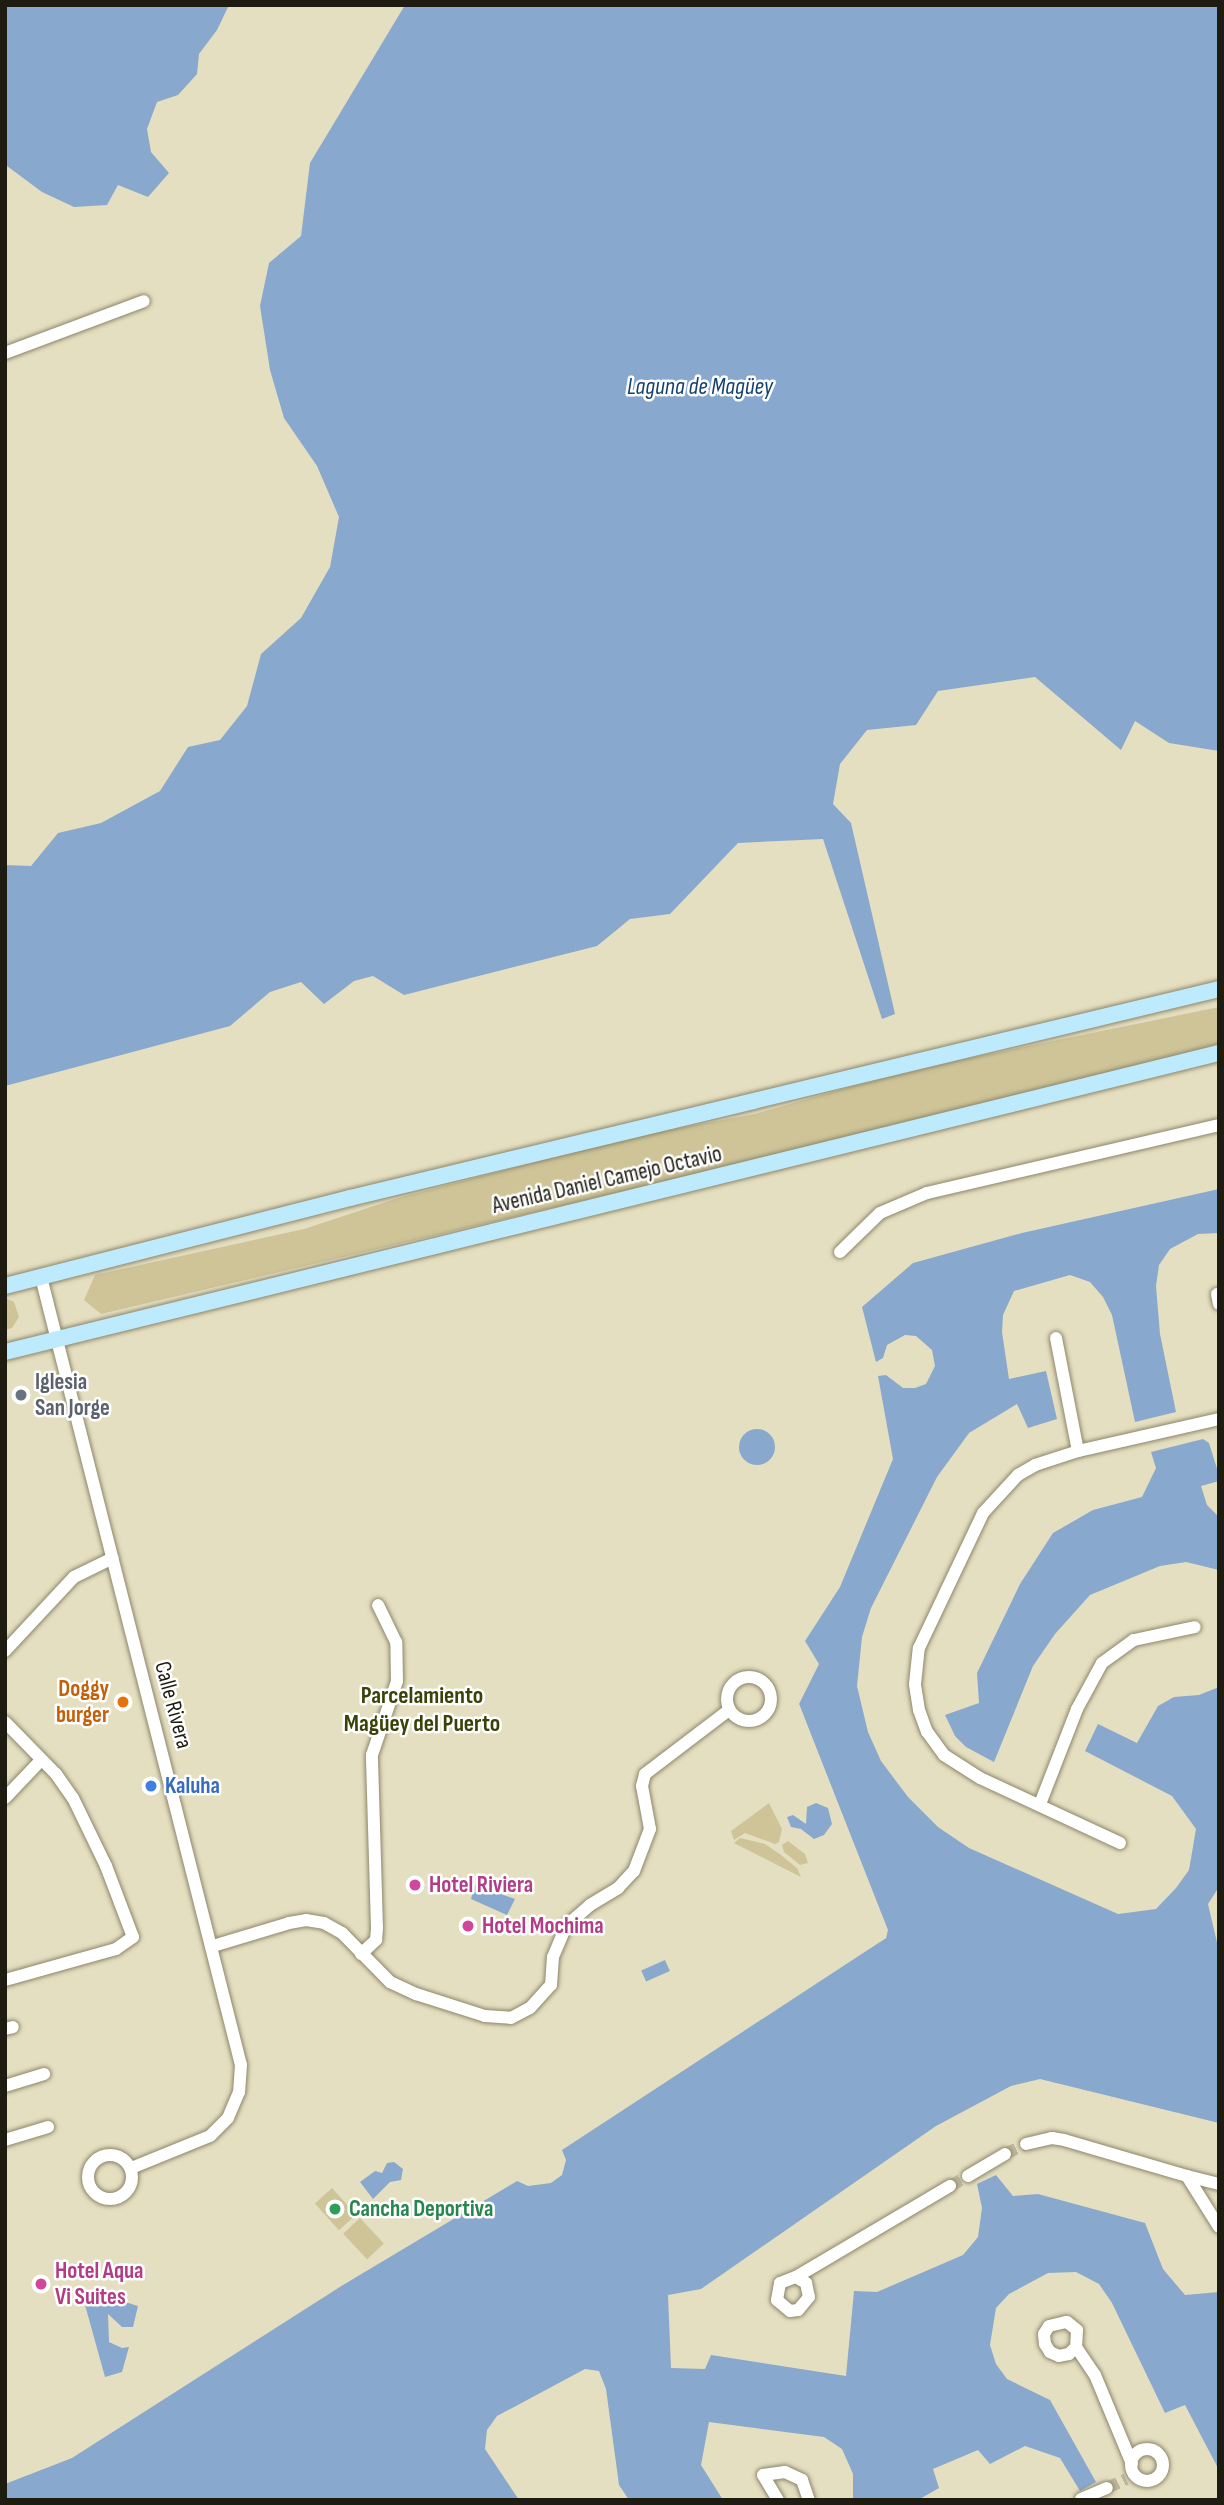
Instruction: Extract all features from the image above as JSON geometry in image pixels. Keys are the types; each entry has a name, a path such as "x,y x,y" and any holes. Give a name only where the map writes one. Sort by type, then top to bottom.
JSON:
{"main road":[{"name":"Avenida Daniel Camejo Octavio","path":"5,1286 373,1192 1219,989"},
{"name":"Avenida Daniel Camejo Octavio","path":"5,1352 1219,1054"}],"street":[{"path":"5,353 144,301"},
{"path":"840,1252 880,1213 927,1193 1219,1125"},
{"name":"Calle Rivera","path":"41,1277 242,2065 239,2092 228,2118 210,2136 131,2168"},
{"path":"1056,1338 1078,1451"},
{"path":"1120,1843 980,1778 944,1755 927,1732 919,1710 915,1684 919,1648 983,1513 1018,1475 1035,1465 1078,1451 1219,1419"},
{"path":"5,1651 74,1577 113,1558"},
{"path":"360,1954 376,1940 377,1928 372,1755 397,1681 396,1642 378,1605"},
{"path":"1040,1804 1077,1709 1102,1663 1133,1640 1195,1627"},
{"path":"213,1946 306,1920 324,1923 342,1933 390,1982 416,1994 499,2018 511,2018 530,2008 551,1984 553,1956 566,1926 590,1905 618,1888 634,1871 642,1856 650,1829 642,1786 645,1774 729,1710"},
{"path":"5,1722 56,1773 86,1822 133,1937 116,1948 5,1980"},
{"path":"5,1798 41,1760"},
{"path":"5,2086 44,2074"},
{"path":"5,2140 48,2127"},
{"path":"1026,2144 1052,2138 1064,2140 1219,2184"},
{"path":"969,2175 1005,2154"},
{"path":"1187,2176 1219,2227"},
{"path":"796,2277 950,2186"},
{"path":"1076,2347 1095,2375 1131,2472"},
{"path":"778,2500 763,2475 785,2472 802,2480 809,2500"},
{"path":"1081,2499 1107,2488"}],"shaded area":[{"path":"1219,1007 1219,1044 964,1111 101,1314 84,1300 95,1275 304,1229 398,1198 636,1136 755,1114 960,1060"},
{"path":"5,1298 14,1302 19,1317 12,1328 5,1330"},
{"path":"769,1803 782,1829 779,1842 775,1844 745,1833 734,1840 731,1831"},
{"path":"740,1838 765,1844 797,1868 801,1877 734,1843"},
{"path":"788,1841 805,1854 808,1863 800,1865 784,1852 782,1845"},
{"name":"Cancha Deportiva","path":"332,2188 356,2215 339,2230 315,2203"},
{"name":"Cancha Deportiva","path":"360,2218 384,2244 367,2259 343,2234"}],"water":[{"path":"5,5 229,5 217,30 199,54 197,74 178,95 157,102 147,129 151,152 169,173 148,197 118,185 107,205 74,207 42,192 7,166"},
{"name":"Laguna de Magüey","path":"405,5 1219,5 1219,751 1169,743 1135,721 1121,750 1035,677 938,691 916,725 867,730 840,764 833,804 851,823 895,1014 882,1019 823,839 738,843 670,914 630,919 597,946 404,995 373,976 354,981 324,1004 301,982 270,992 230,1026 5,1086 5,865 31,866 58,833 101,823 160,791 188,747 220,740 247,706 261,654 301,618 330,567 339,517 317,466 284,418 270,370 260,306 269,263 301,236 310,163"},
{"path":"1219,1189 1219,1233 1198,1234 1170,1249 1159,1265 1156,1286 1160,1334 1176,1412 1135,1422 1112,1315 1103,1297 1090,1282 1070,1275 1014,1291 1003,1315 1002,1332 1009,1379 1046,1371 1057,1419 1028,1428 1017,1404 969,1433 937,1477 871,1608 862,1637 857,1686 868,1732 881,1761 908,1797 938,1827 969,1848 1118,1914 1156,1909 1176,1888 1189,1870 1196,1829 1172,1796 1085,1751 1098,1724 1137,1743 1158,1706 1174,1697 1199,1695 1219,1687 1219,1887 1208,1904 1219,1951 1219,2123 1040,2079 1011,2086 936,2126 701,2289 668,2295 671,2368 705,2369 711,2355 846,2376 854,2291 877,2292 963,2255 978,2237 982,2208 977,2184 996,2175 1013,2196 1038,2194 1145,2223 1163,2269 1185,2295 1219,2292 1219,2470 1185,2405 1165,2413 1112,2303 1099,2284 1076,2272 1048,2273 1009,2294 996,2308 990,2345 996,2364 1007,2379 1050,2400 1096,2482 1080,2491 1060,2458 1025,2446 990,2464 978,2450 933,2469 939,2488 918,2500 853,2500 853,2474 842,2449 824,2437 709,2422 701,2465 723,2500 629,2500 619,2485 606,2389 599,2371 585,2369 497,2416 487,2430 485,2449 519,2500 5,2500 5,2484 72,2458 343,2285 517,2181 528,2186 551,2183 562,2175 566,2160 562,2150 886,1938 887,1930 799,1704 819,1664 805,1641 840,1587 893,1459 878,1376 886,1375 903,1388 915,1388 926,1384 935,1366 932,1350 916,1336 905,1335 887,1345 883,1358 876,1362 862,1307 913,1263 1022,1233"},
{"path":"757,1429 770,1434 775,1447 770,1460 757,1465 744,1460 739,1447 744,1434"},
{"path":"1203,1439 1209,1443 1219,1475 1219,1481 1201,1486 1207,1505 1219,1517 1219,1570 1186,1562 1160,1566 1090,1595 1055,1634 1033,1666 994,1762 966,1747 955,1736 945,1715 979,1703 977,1673 1020,1584 1053,1533 1093,1510 1142,1497 1156,1468 1151,1452"},
{"path":"816,1803 828,1808 832,1824 824,1835 814,1839 801,1829 791,1827 787,1817 793,1815 806,1824 807,1807"},
{"path":"475,1885 515,1899 507,1915 471,1899"},
{"path":"665,1960 670,1971 646,1982 641,1971"},
{"path":"394,2162 403,2169 401,2180 390,2182 373,2199 360,2182 375,2171 382,2173 387,2163"},
{"path":"99,2294 138,2306 133,2327 122,2327 108,2314 109,2342 122,2348 129,2347 122,2372 105,2377 85,2305"}],"pier":[{"path":"795,1704 799,1704 888,1930 886,1938 851,1960 849,1957 883,1936 884,1930"}],"tunnel":[{"path":"1005,2154 1026,2144"},
{"path":"950,2186 968,2176"},
{"path":"1107,2488 1126,2479"}],"place":[{"name":"Iglesia San Jorge","path":"21,1395"},
{"name":"Doggy burger","path":"123,1702"},
{"name":"Kaluha","path":"151,1786"},
{"name":"Hotel Riviera","path":"415,1885"},
{"name":"Hotel Mochima","path":"468,1926"},
{"name":"Cancha Deportiva","path":"335,2209"},
{"name":"Hotel Aqua Vi Suites","path":"41,2284"}],"district":[{"name":"Parcelamiento Magüey del Puerto","path":"422,1710"}]}
